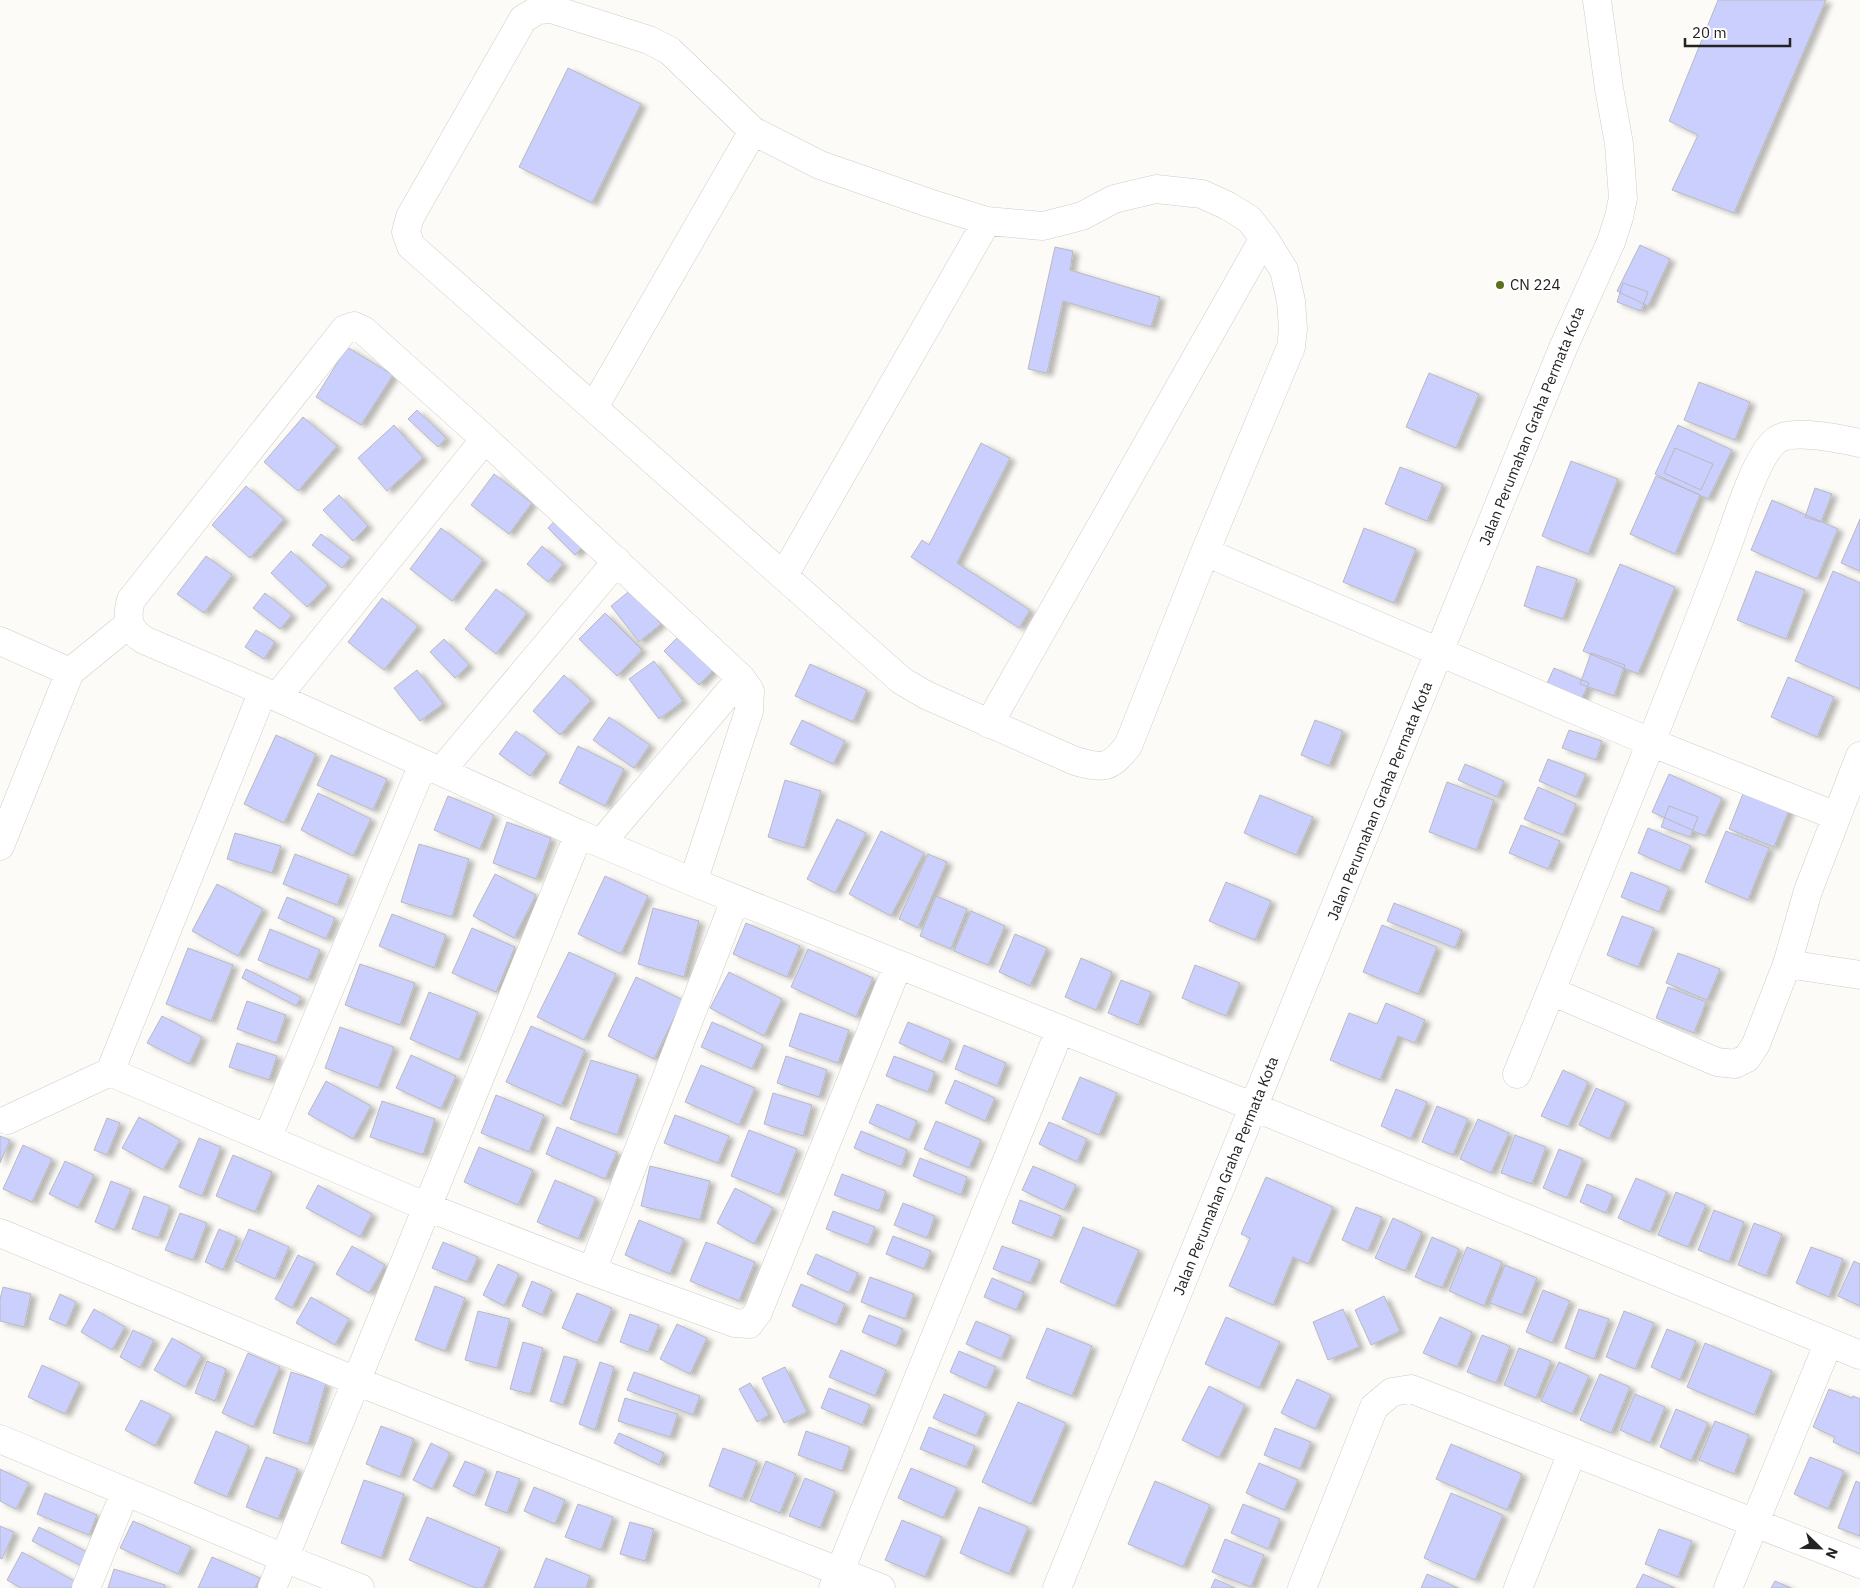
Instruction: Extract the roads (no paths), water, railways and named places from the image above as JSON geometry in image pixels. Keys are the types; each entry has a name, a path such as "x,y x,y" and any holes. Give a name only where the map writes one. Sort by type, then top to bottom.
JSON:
{"street":[{"name":"Jalan Perumahan Graha Permata Kota","path":"1057,1588 1563,348 1588,289 1611,242 1623,198 1618,144 1597,0"},
{"path":"551,9 648,40 670,51 753,131 820,165 928,203 987,221 1043,226 1082,216 1114,199 1156,189 1202,194 1228,206 1249,219 1264,238 1284,270 1291,301 1293,330 1291,347 1205,552 1128,746 1116,761 1104,766 1087,765 1075,761 926,696 902,681 411,246 406,232 410,217 523,19 538,10 551,9"},
{"path":"594,407 753,131"},
{"path":"784,575 987,221"},
{"path":"989,724 1264,238"},
{"path":"693,882 749,710 750,691 741,678 617,561 363,330 354,326 345,330 131,600 127,614 129,624 136,635 590,839 735,900 1254,1107 1828,1344 1860,1355"},
{"path":"1518,1074 1705,606 1751,481 1766,453 1777,440 1786,436 1824,436 1860,443"},
{"path":"7,1120 110,1072 270,694 485,439"},
{"path":"1205,552 1650,742 1836,816"},
{"path":"267,1139 432,767 617,561"},
{"path":"0,846 70,672 129,624"},
{"path":"0,641 70,672"},
{"path":"272,1588 427,1207 590,839 741,678"},
{"path":"1551,992 1717,1062 1735,1064 1747,1058 1756,1044 1787,964 1808,891 1860,756"},
{"path":"592,1271 735,900"},
{"path":"1787,964 1860,975"},
{"path":"110,1072 427,1207 592,1271 734,1323 749,1324 758,1312 898,965"},
{"path":"836,1579 1060,1030"},
{"path":"0,1233 836,1579 881,1588"},
{"path":"1728,1588 1828,1344"},
{"path":"1302,1588 1374,1407 1392,1392 1411,1389 1860,1564"},
{"path":"0,1439 360,1588"},
{"path":"1518,1588 1572,1453"},
{"path":"86,1588 125,1492"}],"place":[{"name":"CN 224","path":"1500,285"}]}
